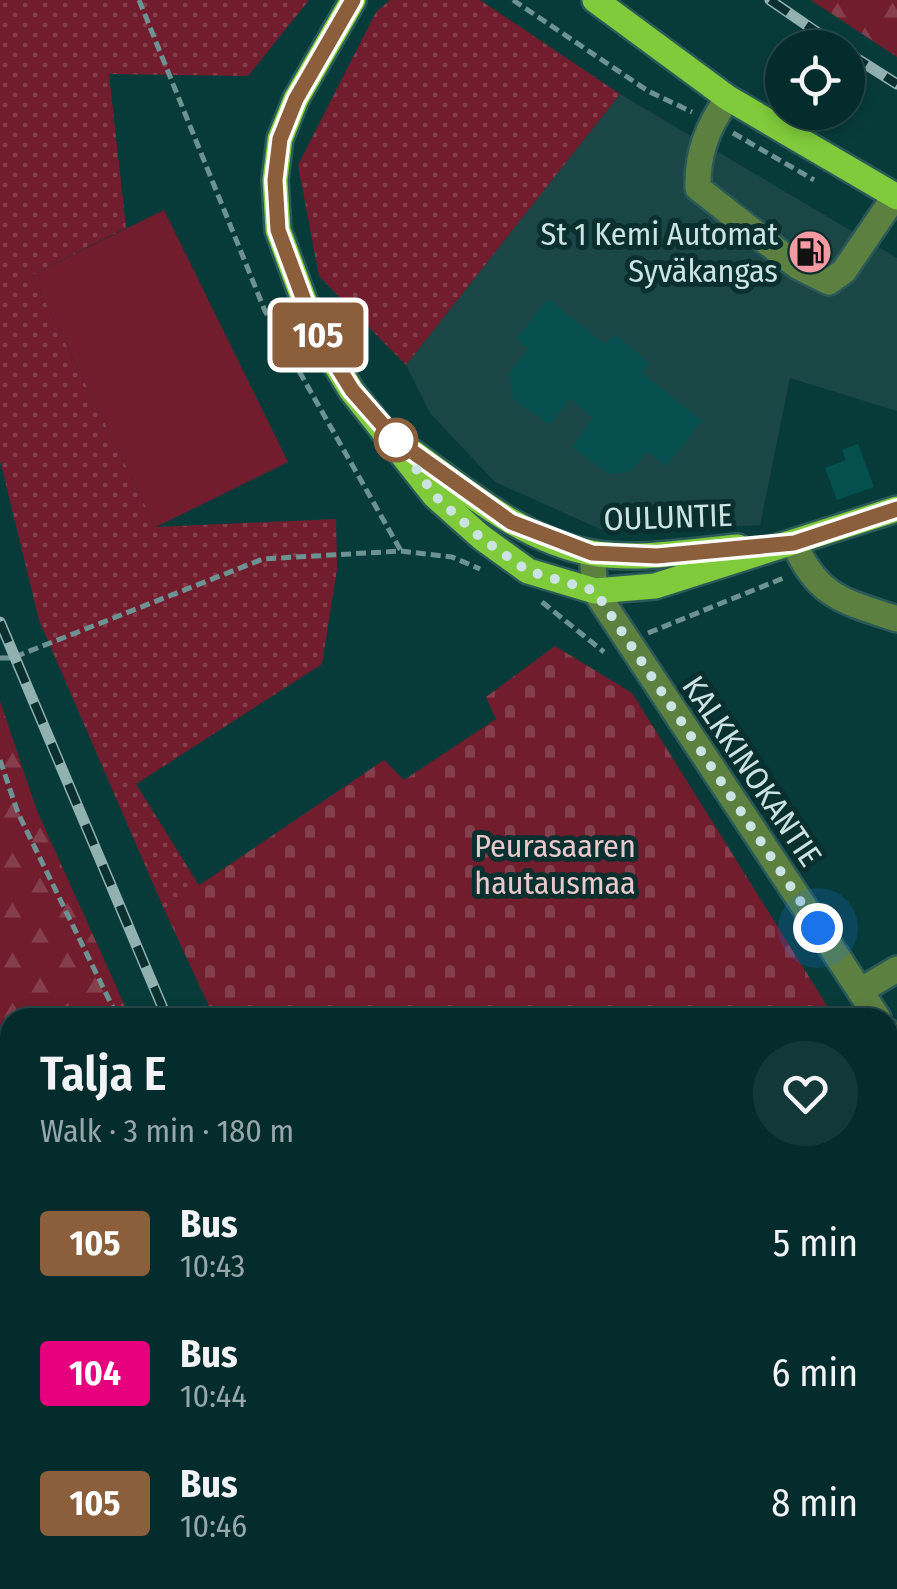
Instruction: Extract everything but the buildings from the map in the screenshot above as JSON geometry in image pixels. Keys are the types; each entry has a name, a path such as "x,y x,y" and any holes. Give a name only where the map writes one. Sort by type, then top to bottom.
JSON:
{"main road":[{"name":"OULUNTIE","path":"353,0 296,99 280,139 275,180 278,230 315,330 352,390 396,440 435,496 481,538 528,571 595,591 655,586 897,509"},
{"path":"595,0 728,98 896,197"},
{"name":"OULUNTIE","path":"396,440 511,522 592,553 657,556 794,543"}],"street":[{"path":"728,98 712,122 697,161 698,188 797,266 829,282 844,271 896,197"},
{"path":"794,543 806,569 834,598 897,619"},
{"name":"KALKKINOKANTIE","path":"592,553 595,591 871,1008"},
{"path":"860,991 897,969"}],"path":[{"path":"0,658 12,658 263,559 400,551 265,311 139,0"},
{"path":"647,633 806,569"},
{"path":"0,760 18,813 113,1008"}],"shaded area":[{"path":"620,94 897,258 897,411 790,378 760,525 607,532 495,482 430,413 406,365"}],"green space":[{"path":"0,0 309,0 248,76 109,74 126,228 32,275 156,527 336,519 337,569 322,664 136,784 200,887 164,909 39,620 0,460"},
{"path":"390,0 480,0 620,94 406,365 319,276 298,165 376,12"},
{"path":"811,0 897,0 897,57 865,36 865,30 856,30"},
{"path":"164,210 288,462 156,527 32,275"},
{"name":"Peurasaaren hautausmaa","path":"555,646 632,693 828,1008 210,1008 164,909 384,760 404,780 496,719 486,697"},
{"path":"0,701 37,811 126,1008 0,1008"}],"railway":[{"path":"770,0 814,30"},
{"path":"865,64 897,84"},
{"path":"0,622 163,1008"}],"bus line":[{"name":"105","path":"353,0 296,99 280,139 275,180 278,230 315,330 352,390 396,440 511,522 592,553 657,556 794,543 897,509"}],"place":[{"name":"St 1 Kemi Automat Syväkangas","path":"810,252"}],"route":[{"path":"396,440 435,496 481,538 528,571 595,591 818,928"}]}
